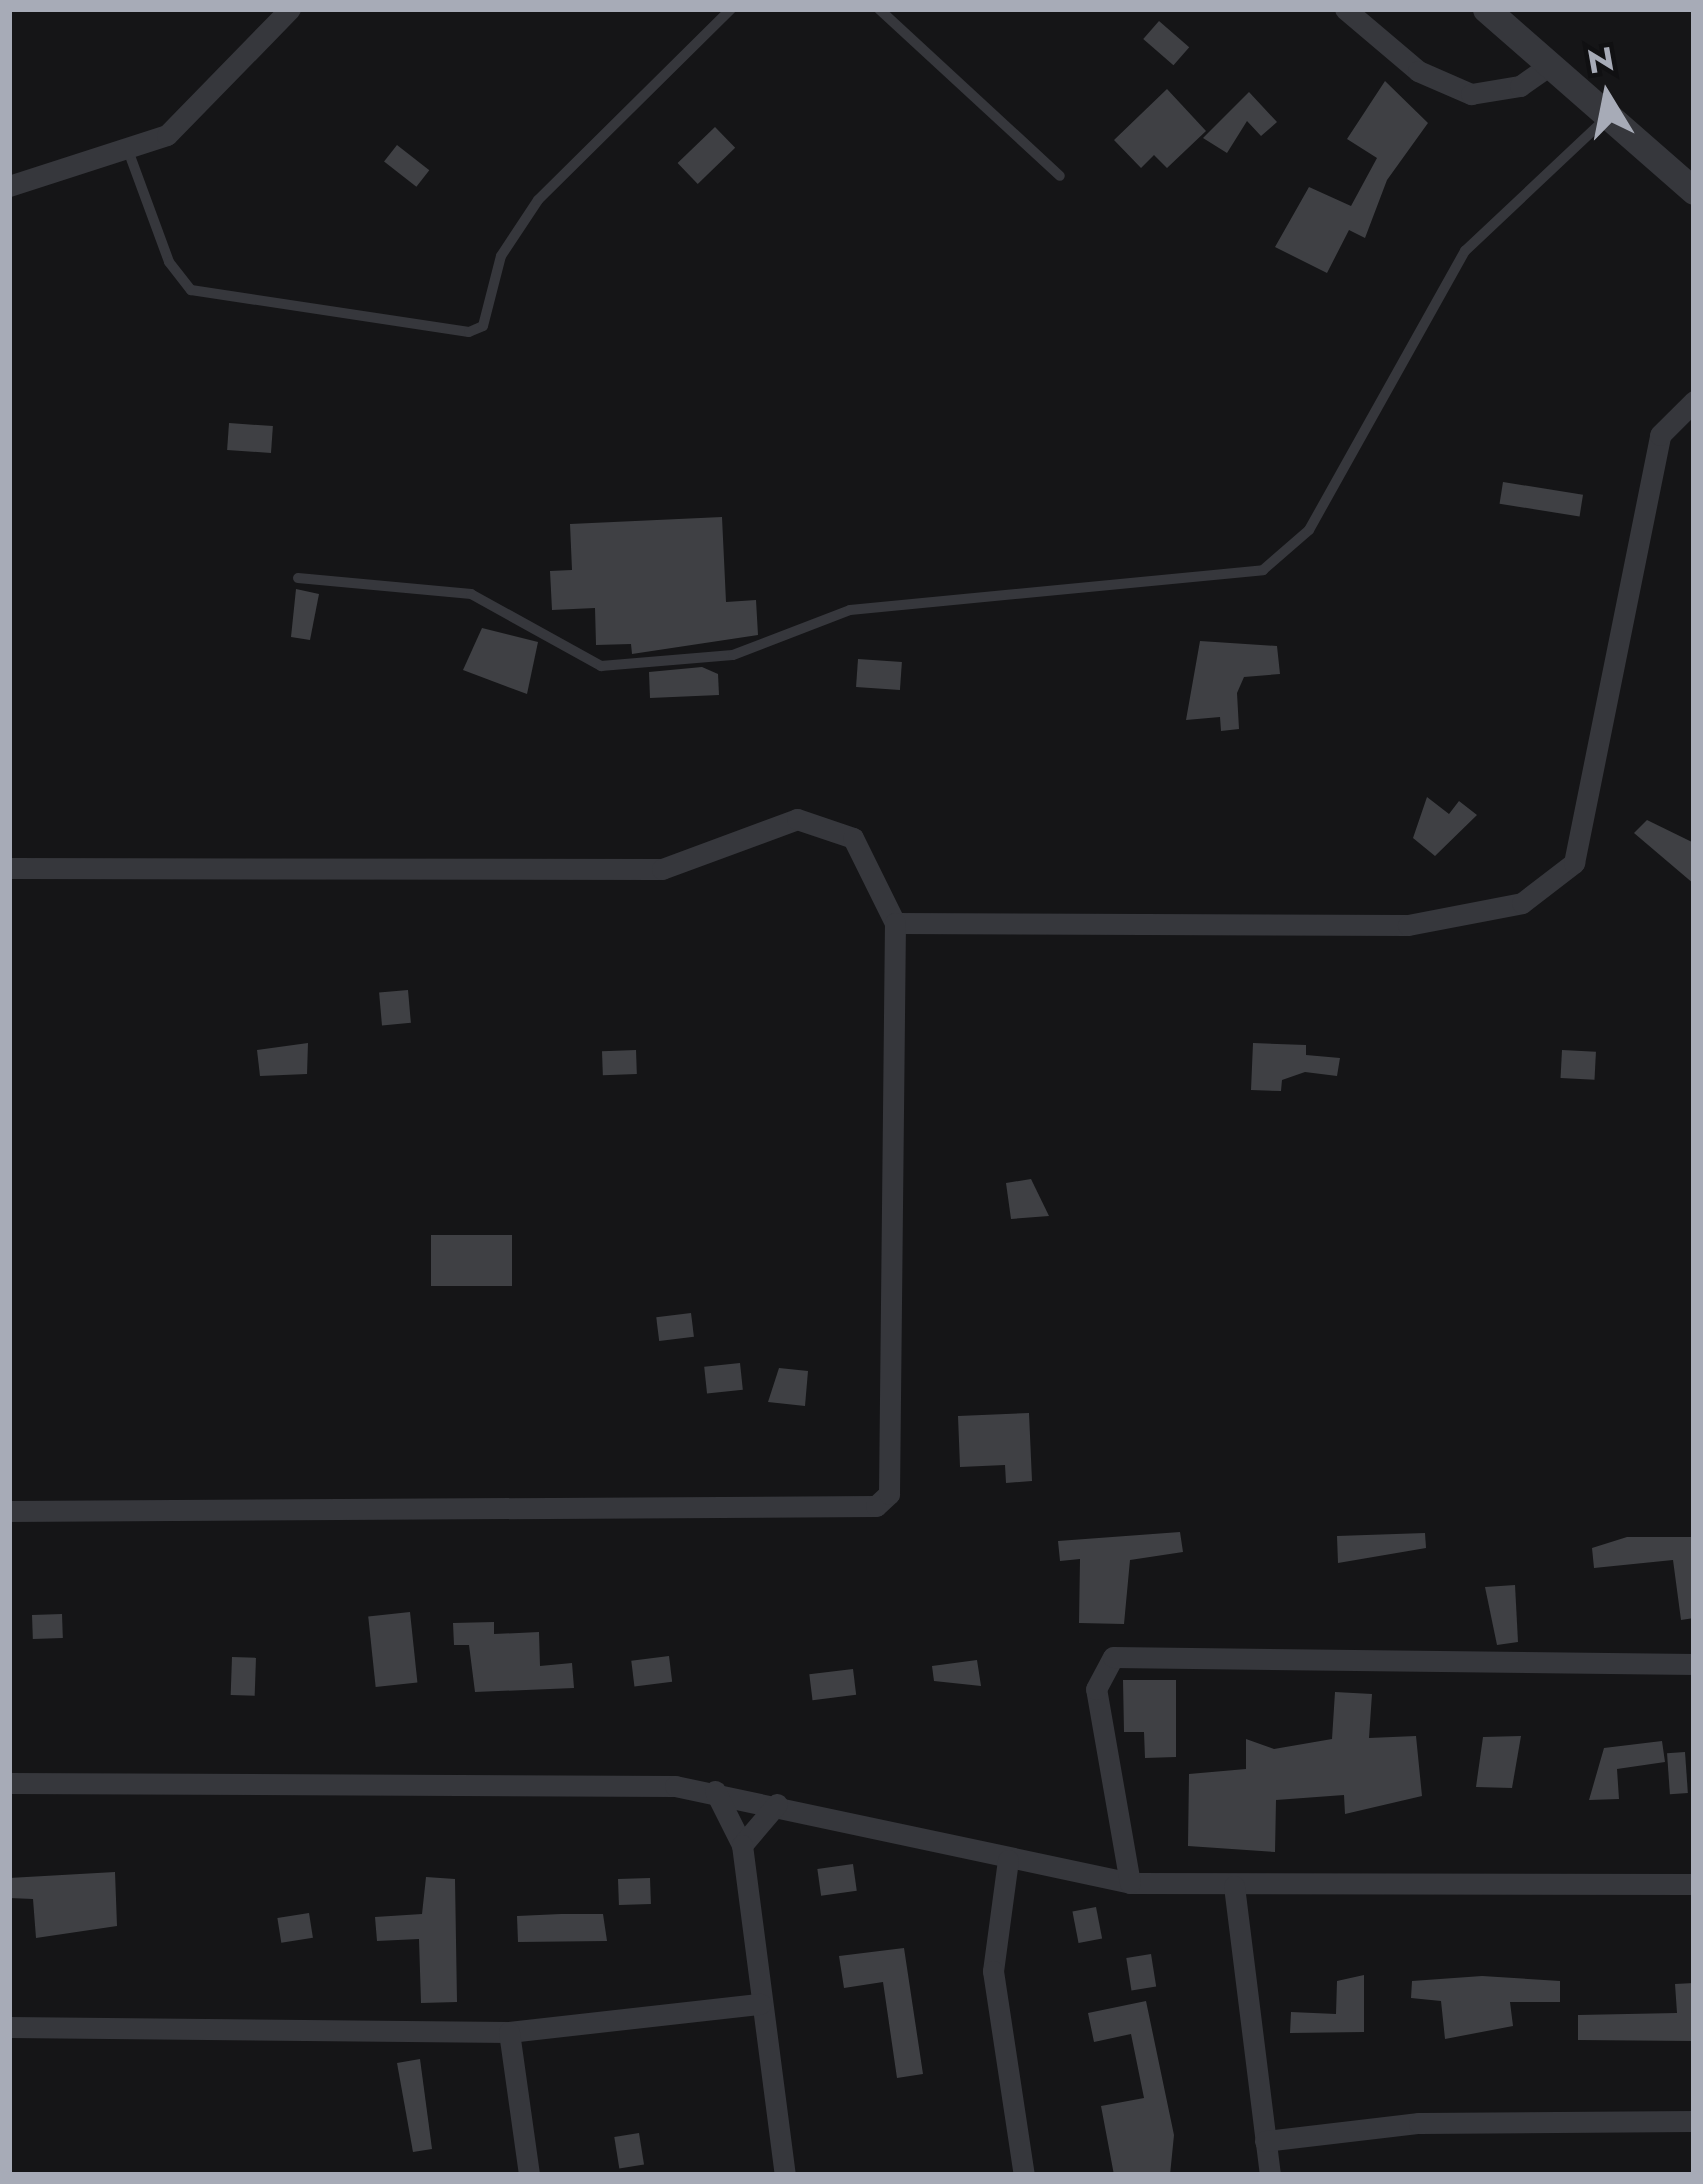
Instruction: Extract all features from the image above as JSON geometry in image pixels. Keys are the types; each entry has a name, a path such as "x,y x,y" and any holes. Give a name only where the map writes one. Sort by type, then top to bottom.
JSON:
{"street":[{"path":"9,186 129,153 186,121 290,9"},
{"path":"1346,9 1418,71 1472,94 1520,86 1551,64"},
{"path":"1486,9 1694,190"},
{"path":"895,923 1408,925 1522,903 1574,863 1660,435 1694,401"},
{"path":"9,868 662,869 797,819 853,838 895,923 889,1494 877,1506 9,1511"},
{"path":"1130,1883 1096,1690 1113,1657 1694,1664"},
{"path":"9,1783 716,1791 1008,1860 1130,1883 1694,1884"},
{"path":"716,1791 742,1845 785,2175"},
{"path":"742,1845 777,1804"},
{"path":"1008,1860 993,1971 1024,2175"},
{"path":"1234,1886 1270,2175"},
{"path":"9,2026 509,2032 760,2004"},
{"path":"509,2032 529,2175"},
{"path":"1264,2141 1419,2123 1694,2121"}],"lane":[{"path":"129,153 169,262 191,290 469,332 483,326 501,256 538,200 730,9"},
{"path":"879,9 1060,176"},
{"path":"298,578 471,594 602,666 733,655 850,610 1263,570 1309,530 1465,251 1610,115"}],"building":[{"path":"1159,21 1189,47 1173,65 1143,39"},
{"path":"1385,81 1428,123 1387,180 1365,238 1349,230 1327,273 1275,247 1309,187 1351,206 1377,158 1347,139"},
{"path":"1167,89 1206,131 1167,168 1154,155 1141,168 1114,140"},
{"path":"1249,92 1277,122 1261,136 1247,121 1227,153 1203,138"},
{"path":"715,127 735,148 698,184 678,163"},
{"path":"397,145 429,170 416,187 384,162"},
{"path":"229,423 273,426 271,453 227,450"},
{"path":"1503,482 1583,495 1580,516 1500,504"},
{"path":"722,517 726,602 756,600 758,635 632,654 631,644 596,645 595,608 552,610 550,571 572,570 570,524"},
{"path":"296,589 319,594 310,640 291,637"},
{"path":"482,628 538,642 527,694 463,670"},
{"path":"1200,641 1277,646 1280,674 1244,677 1237,693 1239,729 1221,731 1220,717 1186,720"},
{"path":"858,659 902,662 900,690 856,687"},
{"path":"702,667 718,674 719,695 650,698 649,672"},
{"path":"1427,797 1449,814 1459,801 1477,815 1435,856 1413,838"},
{"path":"1647,820 1694,843 1694,884 1634,833"},
{"path":"408,990 411,1023 382,1025 379,993"},
{"path":"308,1043 307,1074 260,1076 257,1050"},
{"path":"1253,1043 1306,1045 1306,1055 1340,1058 1337,1076 1305,1072 1282,1080 1281,1091 1251,1090"},
{"path":"636,1050 637,1074 603,1075 602,1051"},
{"path":"1562,1050 1596,1052 1594,1080 1561,1078"},
{"path":"1031,1179 1049,1216 1011,1219 1006,1183"},
{"path":"431,1235 512,1235 512,1286 431,1286"},
{"path":"691,1313 694,1337 659,1341 656,1317"},
{"path":"740,1363 743,1390 707,1394 704,1367"},
{"path":"779,1368 808,1371 805,1406 768,1402"},
{"path":"1029,1413 1032,1481 1006,1483 1005,1465 960,1467 958,1416"},
{"path":"1180,1532 1183,1552 1130,1560 1124,1624 1079,1623 1080,1559 1060,1561 1058,1541"},
{"path":"1425,1533 1426,1548 1338,1563 1337,1536"},
{"path":"1627,1537 1694,1537 1694,1618 1681,1620 1673,1560 1594,1568 1592,1548"},
{"path":"1515,1585 1518,1642 1497,1645 1485,1587"},
{"path":"410,1612 417,1683 376,1687 368,1616"},
{"path":"62,1614 63,1638 33,1639 32,1615"},
{"path":"494,1622 494,1634 539,1632 540,1666 572,1663 574,1688 475,1692 469,1645 454,1645 453,1623"},
{"path":"669,1656 672,1682 634,1686 631,1661"},
{"path":"232,1657 256,1658 255,1696 231,1695"},
{"path":"977,1660 981,1686 934,1681 932,1666"},
{"path":"853,1669 856,1695 812,1700 809,1674"},
{"path":"1123,1680 1176,1680 1176,1757 1145,1758 1144,1732 1124,1732"},
{"path":"1335,1692 1372,1694 1369,1738 1416,1736 1422,1796 1345,1814 1344,1795 1276,1800 1275,1852 1188,1846 1189,1774 1246,1769 1246,1739 1274,1749 1332,1739"},
{"path":"1521,1736 1512,1788 1476,1787 1483,1737"},
{"path":"1662,1741 1665,1762 1617,1769 1619,1799 1589,1800 1604,1748"},
{"path":"1685,1752 1688,1793 1670,1794 1667,1753"},
{"path":"853,1864 857,1891 821,1896 817,1869"},
{"path":"115,1872 117,1926 36,1938 33,1899 9,1898 9,1878"},
{"path":"426,1877 455,1879 457,2002 421,2003 419,1939 377,1941 375,1917 422,1914"},
{"path":"650,1878 651,1904 619,1905 618,1879"},
{"path":"1096,1907 1102,1938 1079,1943 1072,1912"},
{"path":"309,1913 313,1938 281,1943 277,1918"},
{"path":"603,1914 607,1941 518,1942 517,1916"},
{"path":"904,1948 923,2074 897,2078 883,1982 844,1988 839,1956"},
{"path":"1151,1954 1156,1987 1131,1991 1126,1958"},
{"path":"1364,1975 1364,2032 1290,2033 1291,2012 1336,2014 1337,1981"},
{"path":"1482,1976 1560,1981 1560,2002 1510,2002 1513,2026 1445,2039 1441,2001 1411,1998 1412,1981"},
{"path":"1694,1983 1694,2041 1578,2040 1578,2015 1677,2013 1675,1984"},
{"path":"1146,2001 1174,2135 1170,2175 1114,2175 1101,2106 1144,2098 1131,2034 1094,2042 1088,2013"},
{"path":"420,2059 432,2149 413,2152 397,2063"},
{"path":"639,2133 644,2165 619,2169 614,2137"}]}
